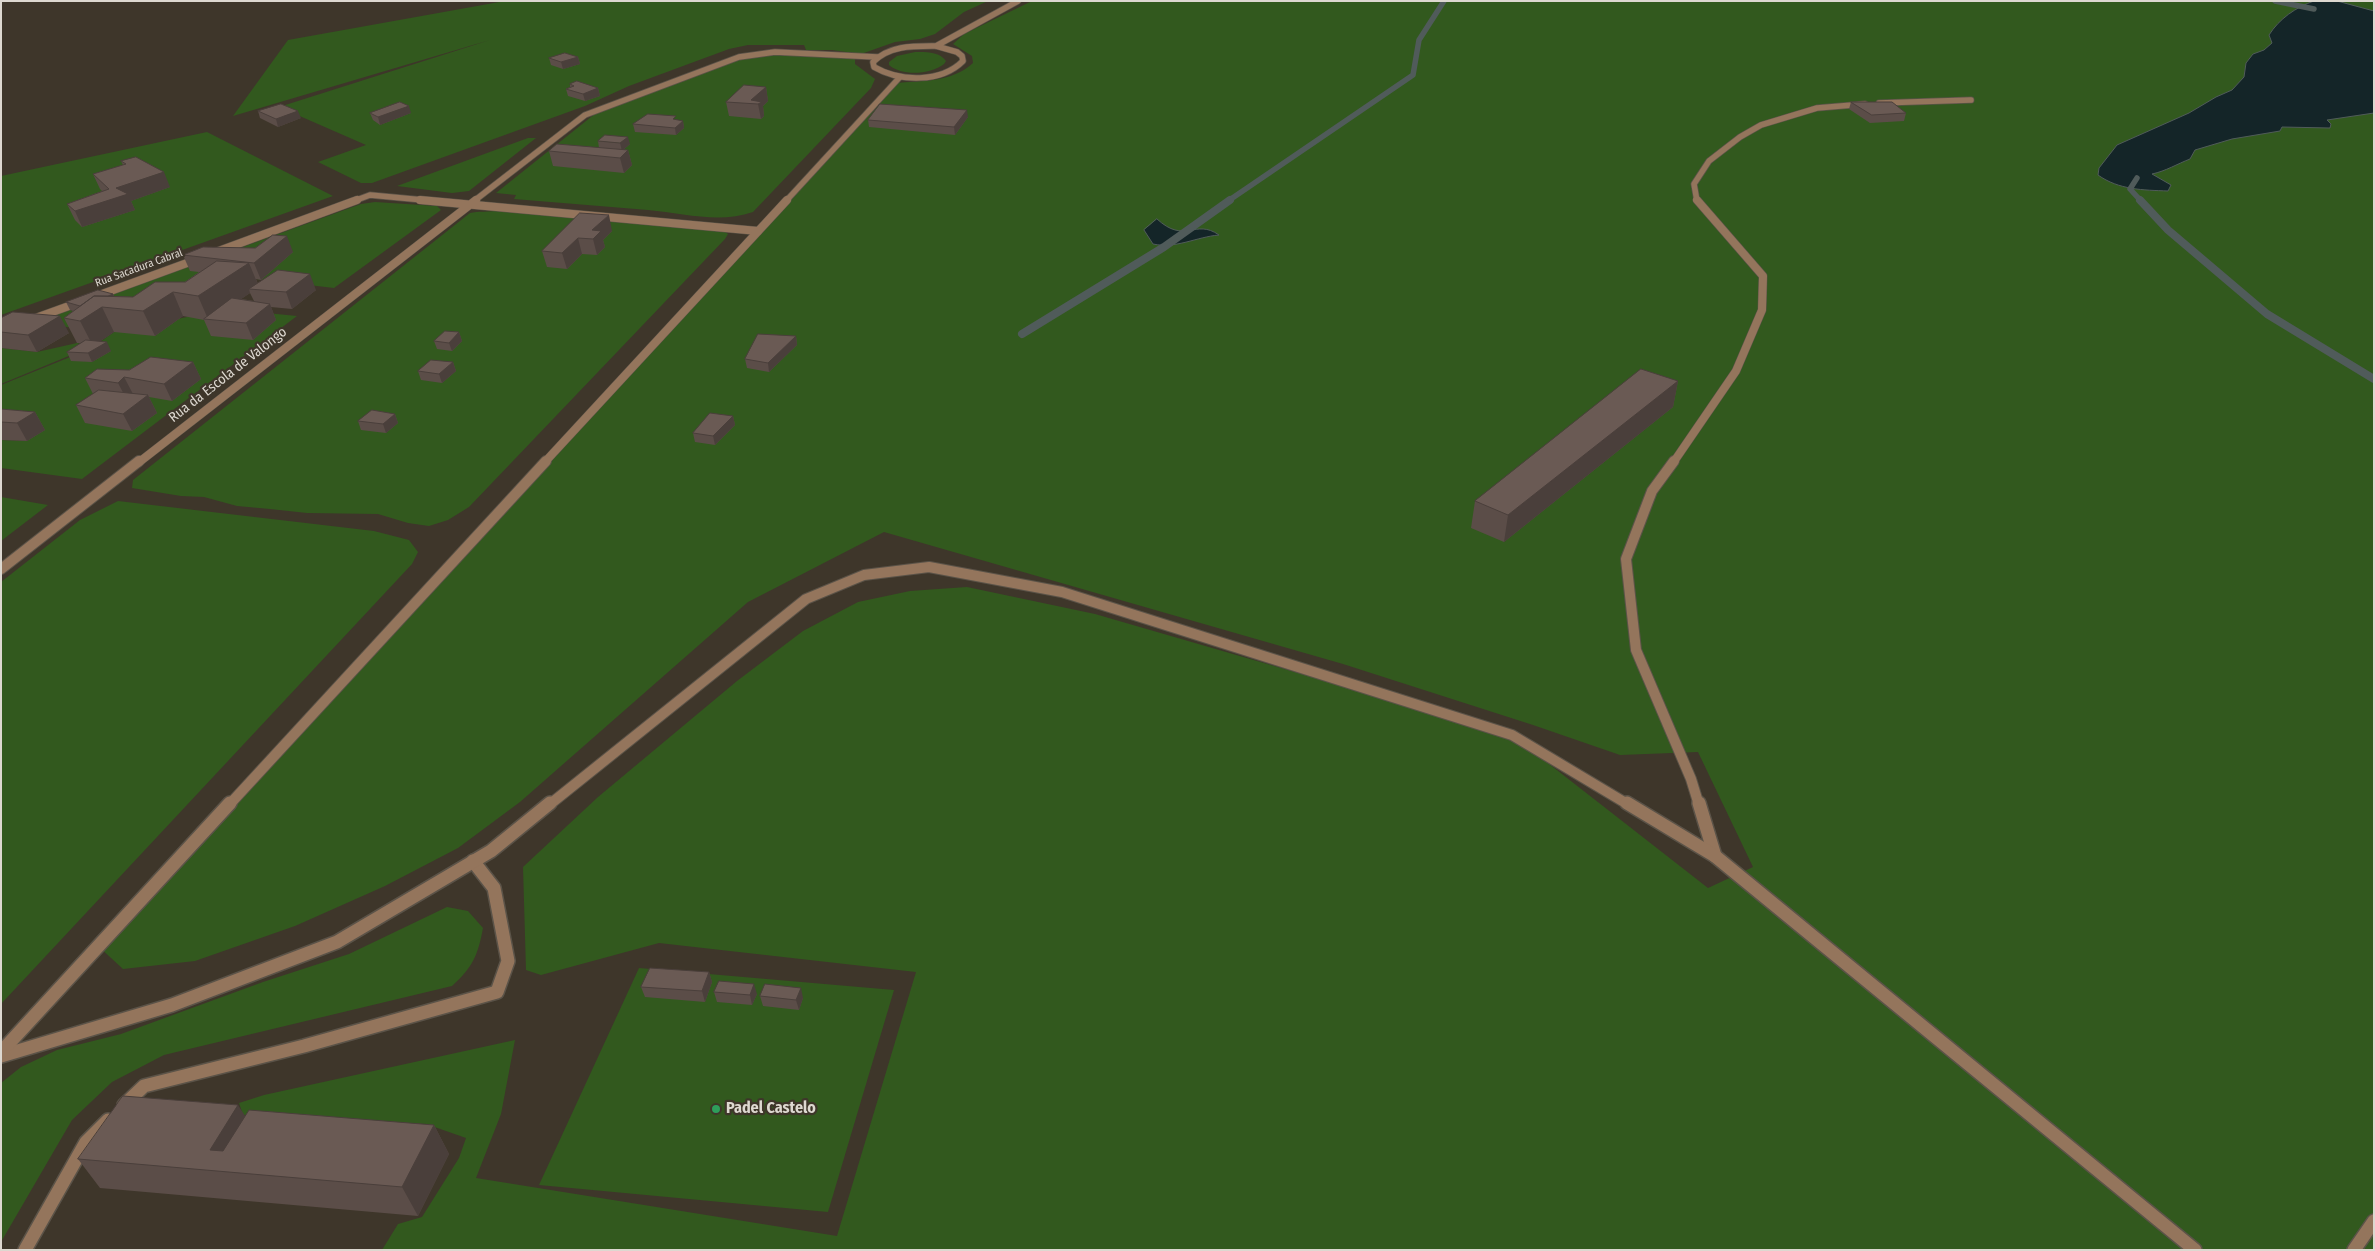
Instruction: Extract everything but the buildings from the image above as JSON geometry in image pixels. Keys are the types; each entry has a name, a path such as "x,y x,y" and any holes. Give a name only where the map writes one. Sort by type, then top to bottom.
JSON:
{"street":[{"path":"936,46 991,14 1018,1"},
{"path":"936,46 957,52 962,56 963,61 960,66 942,74 900,77 879,71 874,67 873,62 877,57 885,53 908,47 936,46"},
{"name":"Rua da Escola de Valongo","path":"1,568 585,115 738,57 775,52 877,57"},
{"path":"1,1054 900,77"},
{"path":"1715,856 1691,779 1636,650 1626,558 1652,491 1710,413 1736,371 1762,310 1763,276 1697,201 1694,184 1709,161 1740,137 1761,125 1789,115 1817,108 1852,104 1971,100"},
{"name":"Rua Sacadura Cabral","path":"29,321 370,195 471,204"},
{"path":"471,204 758,231"},
{"path":"1,1054 172,1005 337,942 491,851 806,599 864,575 929,567 1062,592 1512,735 1715,856 2195,1250"},
{"path":"25,1250 86,1142 144,1086 304,1046 497,992 508,960 494,888 473,862"},
{"path":"2354,1250 2374,1221"}],"green space":[{"path":"505,1 988,1 964,12 935,34 920,39 895,42 861,54 832,50 806,50 804,45 748,45 729,49 629,86 585,106 372,183 361,183 318,162 366,145 279,107 490,40 233,116 288,40"},
{"path":"1032,1 2374,1 2374,1250 382,1250 398,1224 422,1217 459,1158 466,1138 426,1124 243,1115 239,1103 264,1095 515,1040 501,1114 476,1178 837,1236 916,972 659,943 541,975 526,970 523,867 598,797 737,681 803,631 858,602 910,591 967,587 1095,614 1512,735 1708,888 1753,867 1698,752 1620,755 1343,664 884,532 748,602 520,802 458,848 385,886 295,926 195,961 123,969 98,946 895,83 926,81 946,77 965,69 973,63 972,56 953,44 964,34"},
{"path":"775,52 855,56 855,64 875,79 871,88 753,212 727,217 701,217 648,210 514,199 516,195 496,193 601,109 739,57"},
{"path":"915,52 940,55 946,61 932,70 917,73 895,69 889,65 889,62 897,56"},
{"path":"207,132 333,196 1,315 1,176"},
{"path":"528,138 536,138 469,191 452,193 397,186"},
{"path":"375,202 437,206 441,210 334,288 239,277 92,330 33,323 70,310 84,315 102,298 361,204"},
{"path":"506,207 719,227 728,234 469,507 448,520 429,526 408,523 378,514 307,513 237,506 204,497 181,496 132,488 133,480 470,213"},
{"path":"226,309 297,316 82,479 1,468 1,440 27,441 1,425 1,385 90,349 114,332"},
{"path":"77,343 93,346 1,384 1,348 37,352"},
{"path":"1,497 48,505 1,541"},
{"path":"118,501 374,531 409,540 418,552 412,564 1,1004 1,582 80,520"},
{"path":"447,907 468,911 483,928 477,953 465,973 452,986 164,1055 112,1082 72,1120 1,1242 1,1083 21,1067 57,1050 121,1034 263,982 349,954"},
{"name":"Padel Castelo","path":"639,968 894,990 828,1212 539,1185"}],"shaded area":[{"path":"2314,1 2337,1 2374,11 2374,113 2327,120 2331,124 2330,128 2282,127 2280,131 2232,139 2195,150 2190,159 2152,174 2171,185 2168,191 2140,189 2114,184 2098,175 2099,168 2117,145 2189,113 2232,90 2244,77 2246,63 2253,54 2264,50 2272,43 2269,35 2278,24 2294,10"},
{"path":"1157,219 1175,230 1203,229 1211,230 1219,235 1178,244 1153,244 1144,230"}],"waterway":[{"path":"1228,201 1413,75 1419,40 1444,1"},
{"path":"2275,1 2314,9"},
{"path":"2137,178 2130,189 2141,201"},
{"path":"1022,334 1164,247 1230,200"},
{"path":"2140,200 2168,230 2267,314 2374,379"}],"place":[{"name":"Padel Castelo","path":"716,1109"}]}
